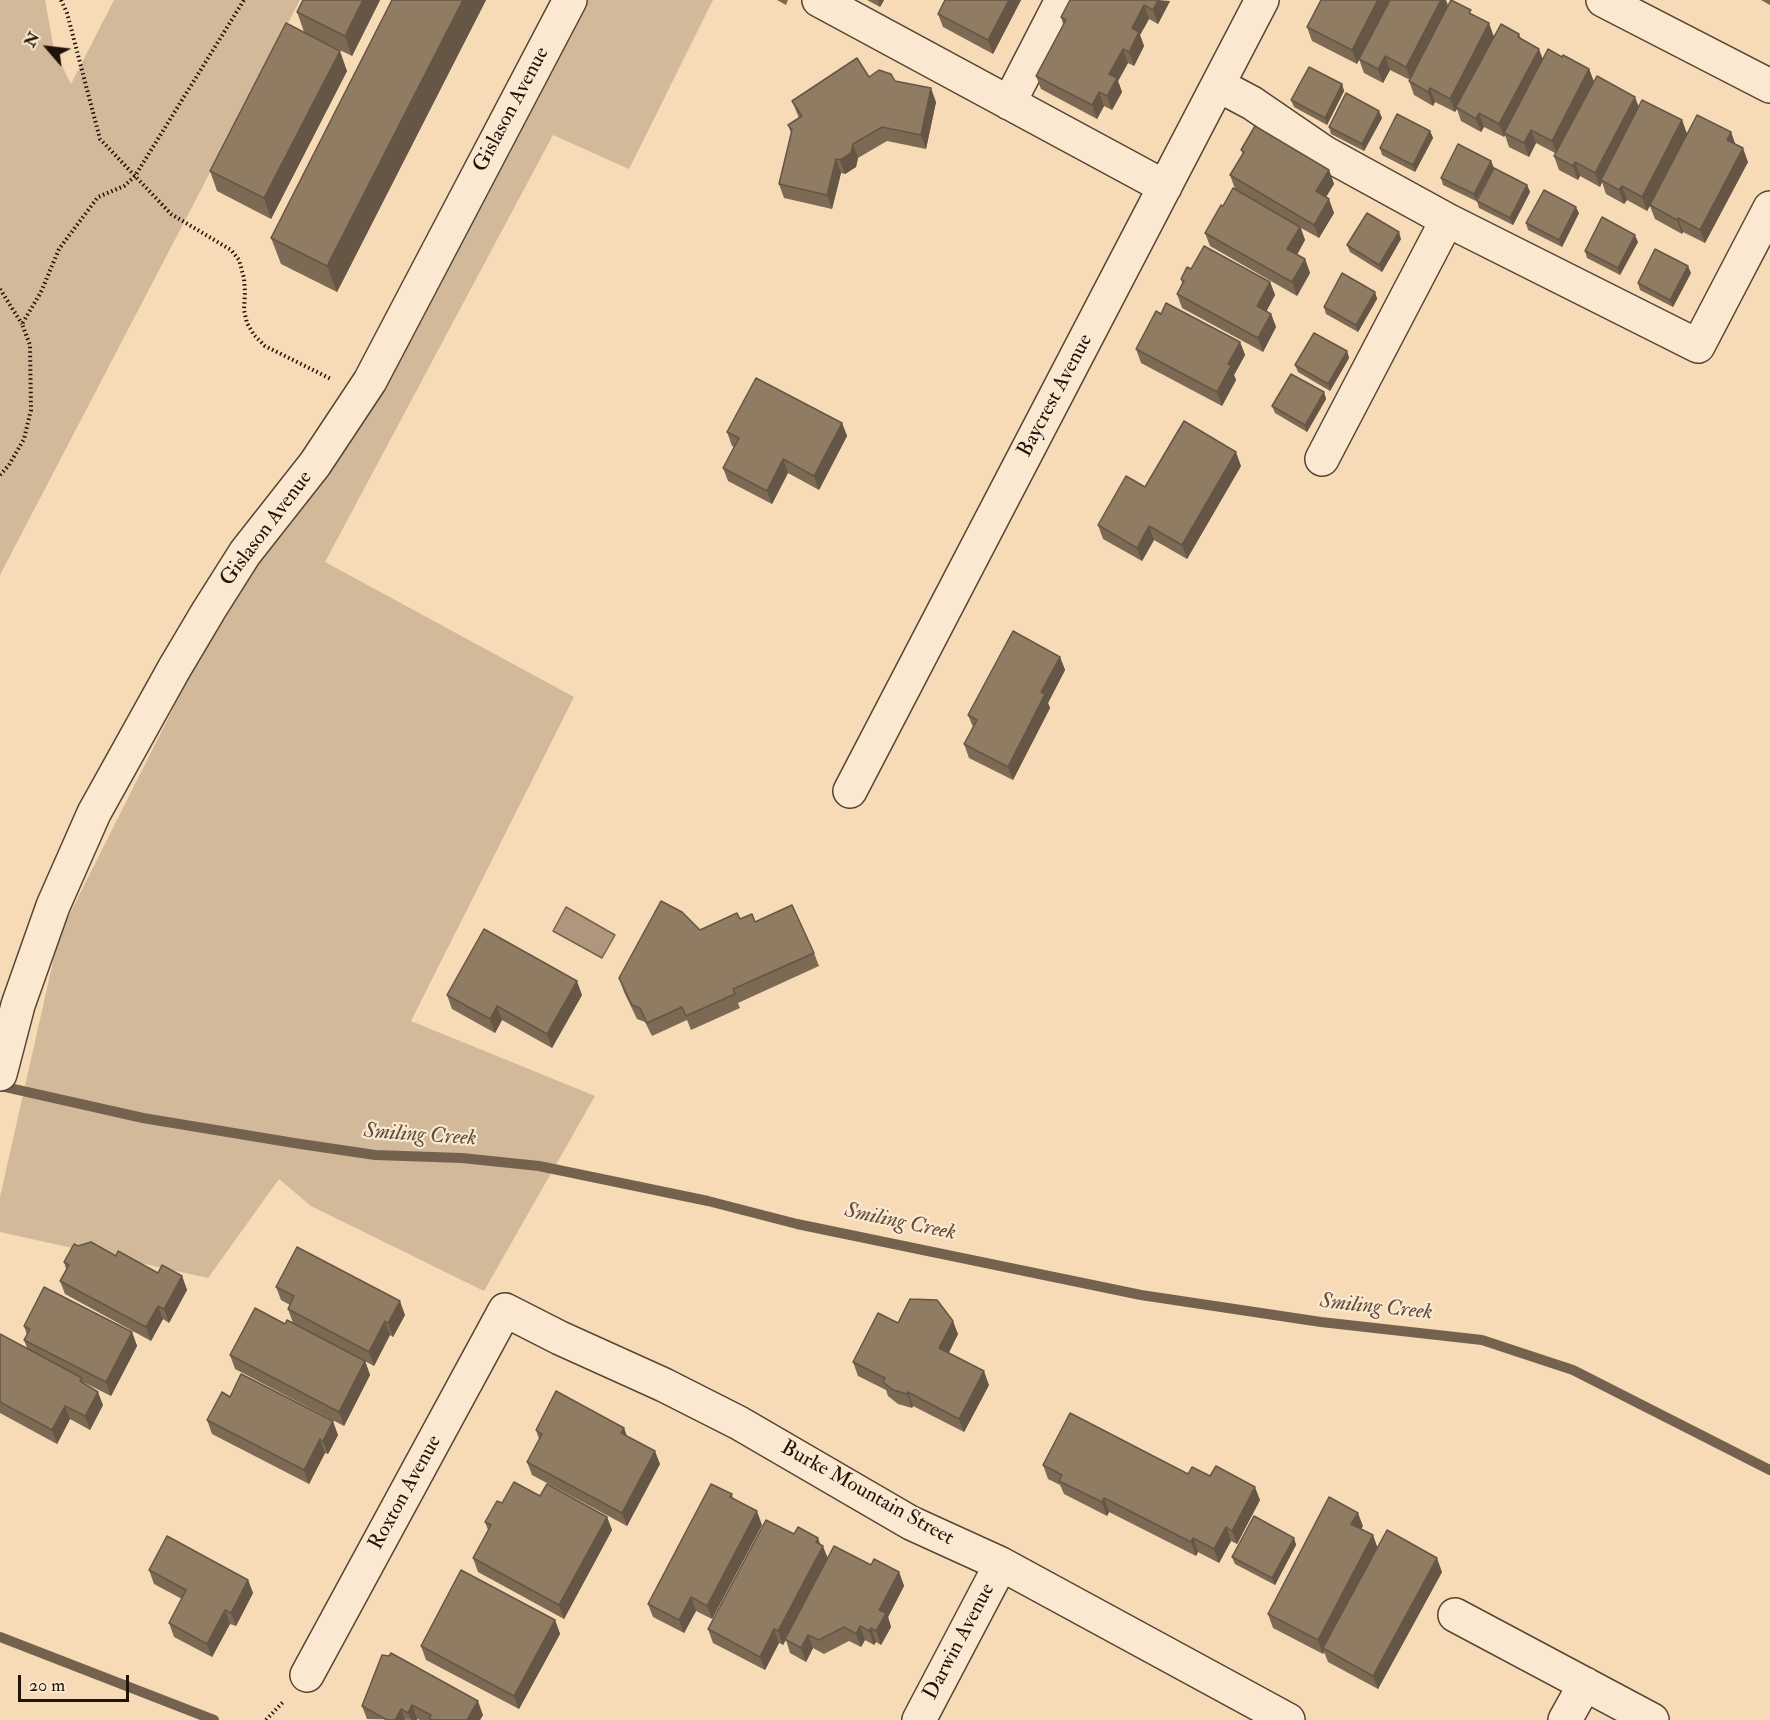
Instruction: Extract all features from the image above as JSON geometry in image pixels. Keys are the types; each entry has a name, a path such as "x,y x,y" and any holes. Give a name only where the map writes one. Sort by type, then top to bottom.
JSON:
{"street":[{"name":"Gislason Avenue","path":"0,1074 15,1014 52,906 94,813 168,679 245,552 315,464 370,381 570,0"},
{"path":"819,0 1165,187"},
{"path":"1009,104 1062,0"},
{"name":"Baycrest Avenue","path":"850,791 1262,0"},
{"path":"1603,0 1770,86"},
{"path":"1218,85 1252,103 1324,153 1447,220 1698,346 1770,208"},
{"path":"1322,459 1447,220"},
{"name":"Burke Mountain Street","path":"505,1310 739,1423 911,1523 1001,1564 1288,1720"},
{"name":"Roxton Avenue","path":"307,1675 505,1310"},
{"name":"Darwin Avenue","path":"919,1720 1001,1564"},
{"path":"1455,1615 1652,1720"},
{"path":"1565,1720 1585,1684"}],"path":[{"path":"61,0 67,13 100,139 171,214 231,250 239,260 244,278 244,310 247,323 254,335 265,346 361,394"},
{"path":"22,324 41,292 59,249 98,197 124,186 135,176 244,0"},
{"path":"0,289 2,296 22,324 30,345 31,410 24,439 0,476"}],"shaded area":[{"path":"0,0 45,0 54,50 71,84 114,0 300,0 0,575"},
{"path":"583,0 713,0 629,169 553,135 325,562 574,697 411,1021 595,1096 484,1291 311,1206 279,1179 208,1278 0,1232 0,1197 59,935 194,667"},
{"path":"566,907 615,935 602,958 553,931"}],"building":[{"path":"303,0 363,0 345,36 297,12"},
{"path":"392,0 463,0 327,266 271,238"},
{"path":"945,0 1009,0 988,40 938,14"},
{"path":"1070,0 1158,0 1153,10 1144,5 1132,28 1139,32 1129,52 1123,49 1109,74 1117,78 1107,96 1099,92 1092,105 1036,76 1066,20 1061,17"},
{"path":"1321,0 1378,0 1352,50 1307,27"},
{"path":"1390,0 1441,0 1406,67 1385,56 1378,69 1359,59"},
{"path":"1451,0 1471,10 1469,13 1489,23 1450,99 1430,88 1428,92 1409,81"},
{"path":"286,23 340,51 264,198 210,171"},
{"path":"1501,24 1539,49 1499,124 1479,113 1476,119 1456,107"},
{"path":"1548,49 1589,69 1552,141 1531,130 1524,143 1504,133"},
{"path":"857,58 869,77 879,70 891,74 895,81 931,88 921,135 882,127 853,144 851,153 840,160 836,159 827,195 779,184 792,130 788,125 802,116 792,101"},
{"path":"1309,67 1342,84 1325,118 1291,100"},
{"path":"1597,76 1635,97 1595,173 1575,162 1573,166 1554,156"},
{"path":"1346,93 1379,111 1362,144 1329,127"},
{"path":"1642,100 1682,120 1642,197 1622,186 1619,190 1601,180"},
{"path":"1397,114 1430,131 1413,165 1380,148"},
{"path":"1697,115 1731,132 1727,140 1743,148 1700,230 1650,205"},
{"path":"1255,126 1329,170 1316,191 1329,199 1314,225 1230,175 1244,152 1241,150"},
{"path":"1458,144 1491,161 1474,194 1441,178"},
{"path":"1494,168 1527,185 1510,218 1477,201"},
{"path":"1233,188 1300,227 1287,249 1305,259 1292,282 1205,233"},
{"path":"1544,190 1576,207 1559,240 1526,223"},
{"path":"1367,213 1399,232 1379,265 1347,245"},
{"path":"1602,217 1635,235 1618,268 1585,251"},
{"path":"1204,246 1270,282 1257,306 1271,314 1258,338 1177,294 1184,281 1181,279 1187,267 1191,269"},
{"path":"1655,249 1688,266 1670,300 1638,283"},
{"path":"1342,273 1375,292 1356,325 1324,307"},
{"path":"1166,303 1240,342 1228,364 1231,366 1217,392 1136,349 1156,311 1161,314"},
{"path":"1314,333 1347,351 1328,384 1295,365"},
{"path":"1291,374 1324,392 1305,425 1272,406"},
{"path":"756,378 842,423 814,476 783,459 767,491 723,468 739,438 727,432"},
{"path":"1184,421 1236,452 1182,545 1149,526 1137,548 1098,525 1126,476 1145,487"},
{"path":"1013,631 1060,657 1041,692 1045,694 1008,767 964,744 977,720 968,715"},
{"path":"661,901 682,912 700,930 737,913 740,919 752,914 755,922 792,905 814,953 733,989 735,994 686,1016 682,1007 647,1023 640,1008 632,1005 619,978"},
{"path":"484,929 577,981 547,1034 497,1006 490,1019 447,995"},
{"path":"91,1242 116,1256 118,1251 158,1273 162,1265 182,1276 164,1309 158,1306 146,1327 60,1281 69,1265 64,1262 74,1244 78,1246"},
{"path":"297,1247 400,1301 388,1323 385,1321 369,1352 288,1309 294,1296 276,1287"},
{"path":"44,1287 132,1332 106,1382 24,1340 30,1329 24,1326"},
{"path":"910,1299 937,1300 953,1321 939,1348 984,1371 959,1419 908,1392 907,1394 893,1390 883,1382 885,1378 853,1362 878,1313 898,1323"},
{"path":"255,1308 285,1324 287,1320 365,1361 339,1412 230,1355"},
{"path":"0,1334 82,1378 80,1381 98,1392 85,1416 65,1406 52,1430 0,1402"},
{"path":"241,1374 333,1421 323,1441 320,1439 304,1470 207,1420 222,1392 230,1397"},
{"path":"556,1391 624,1428 621,1433 655,1451 622,1513 527,1462 542,1434 536,1430"},
{"path":"1070,1413 1188,1474 1192,1467 1210,1476 1216,1466 1255,1487 1232,1531 1226,1527 1214,1549 1193,1538 1191,1542 1104,1498 1102,1502 1059,1481 1062,1475 1043,1465"},
{"path":"514,1482 540,1496 547,1484 607,1517 559,1605 473,1558 491,1525 485,1522 497,1501 502,1503"},
{"path":"711,1484 732,1494 730,1497 757,1511 707,1606 691,1597 679,1620 648,1604"},
{"path":"1329,1497 1358,1513 1351,1524 1373,1535 1318,1640 1268,1614"},
{"path":"1254,1516 1294,1538 1272,1578 1232,1557"},
{"path":"766,1520 794,1534 798,1527 818,1538 816,1542 823,1546 778,1631 774,1629 760,1657 708,1629"},
{"path":"1387,1530 1437,1558 1373,1676 1323,1648"},
{"path":"167,1536 248,1580 231,1613 225,1610 207,1644 169,1623 186,1590 149,1570"},
{"path":"834,1546 871,1565 874,1559 899,1572 879,1610 886,1613 876,1631 871,1628 869,1631 860,1626 856,1634 844,1627 819,1640 808,1635 801,1648 785,1639"},
{"path":"461,1570 555,1620 514,1696 421,1646"},
{"path":"391,1653 478,1701 467,1720 433,1720 429,1718 431,1715 412,1705 408,1713 401,1709 395,1720 387,1720 362,1706 382,1655 389,1656"}],"waterway":[{"name":"Smiling Creek","path":"0,1086 143,1118 294,1143 375,1155 462,1158 539,1166 708,1201 797,1224 1141,1295 1321,1322 1482,1340 1573,1370 1770,1470"},
{"path":"0,1637 214,1720"}]}
